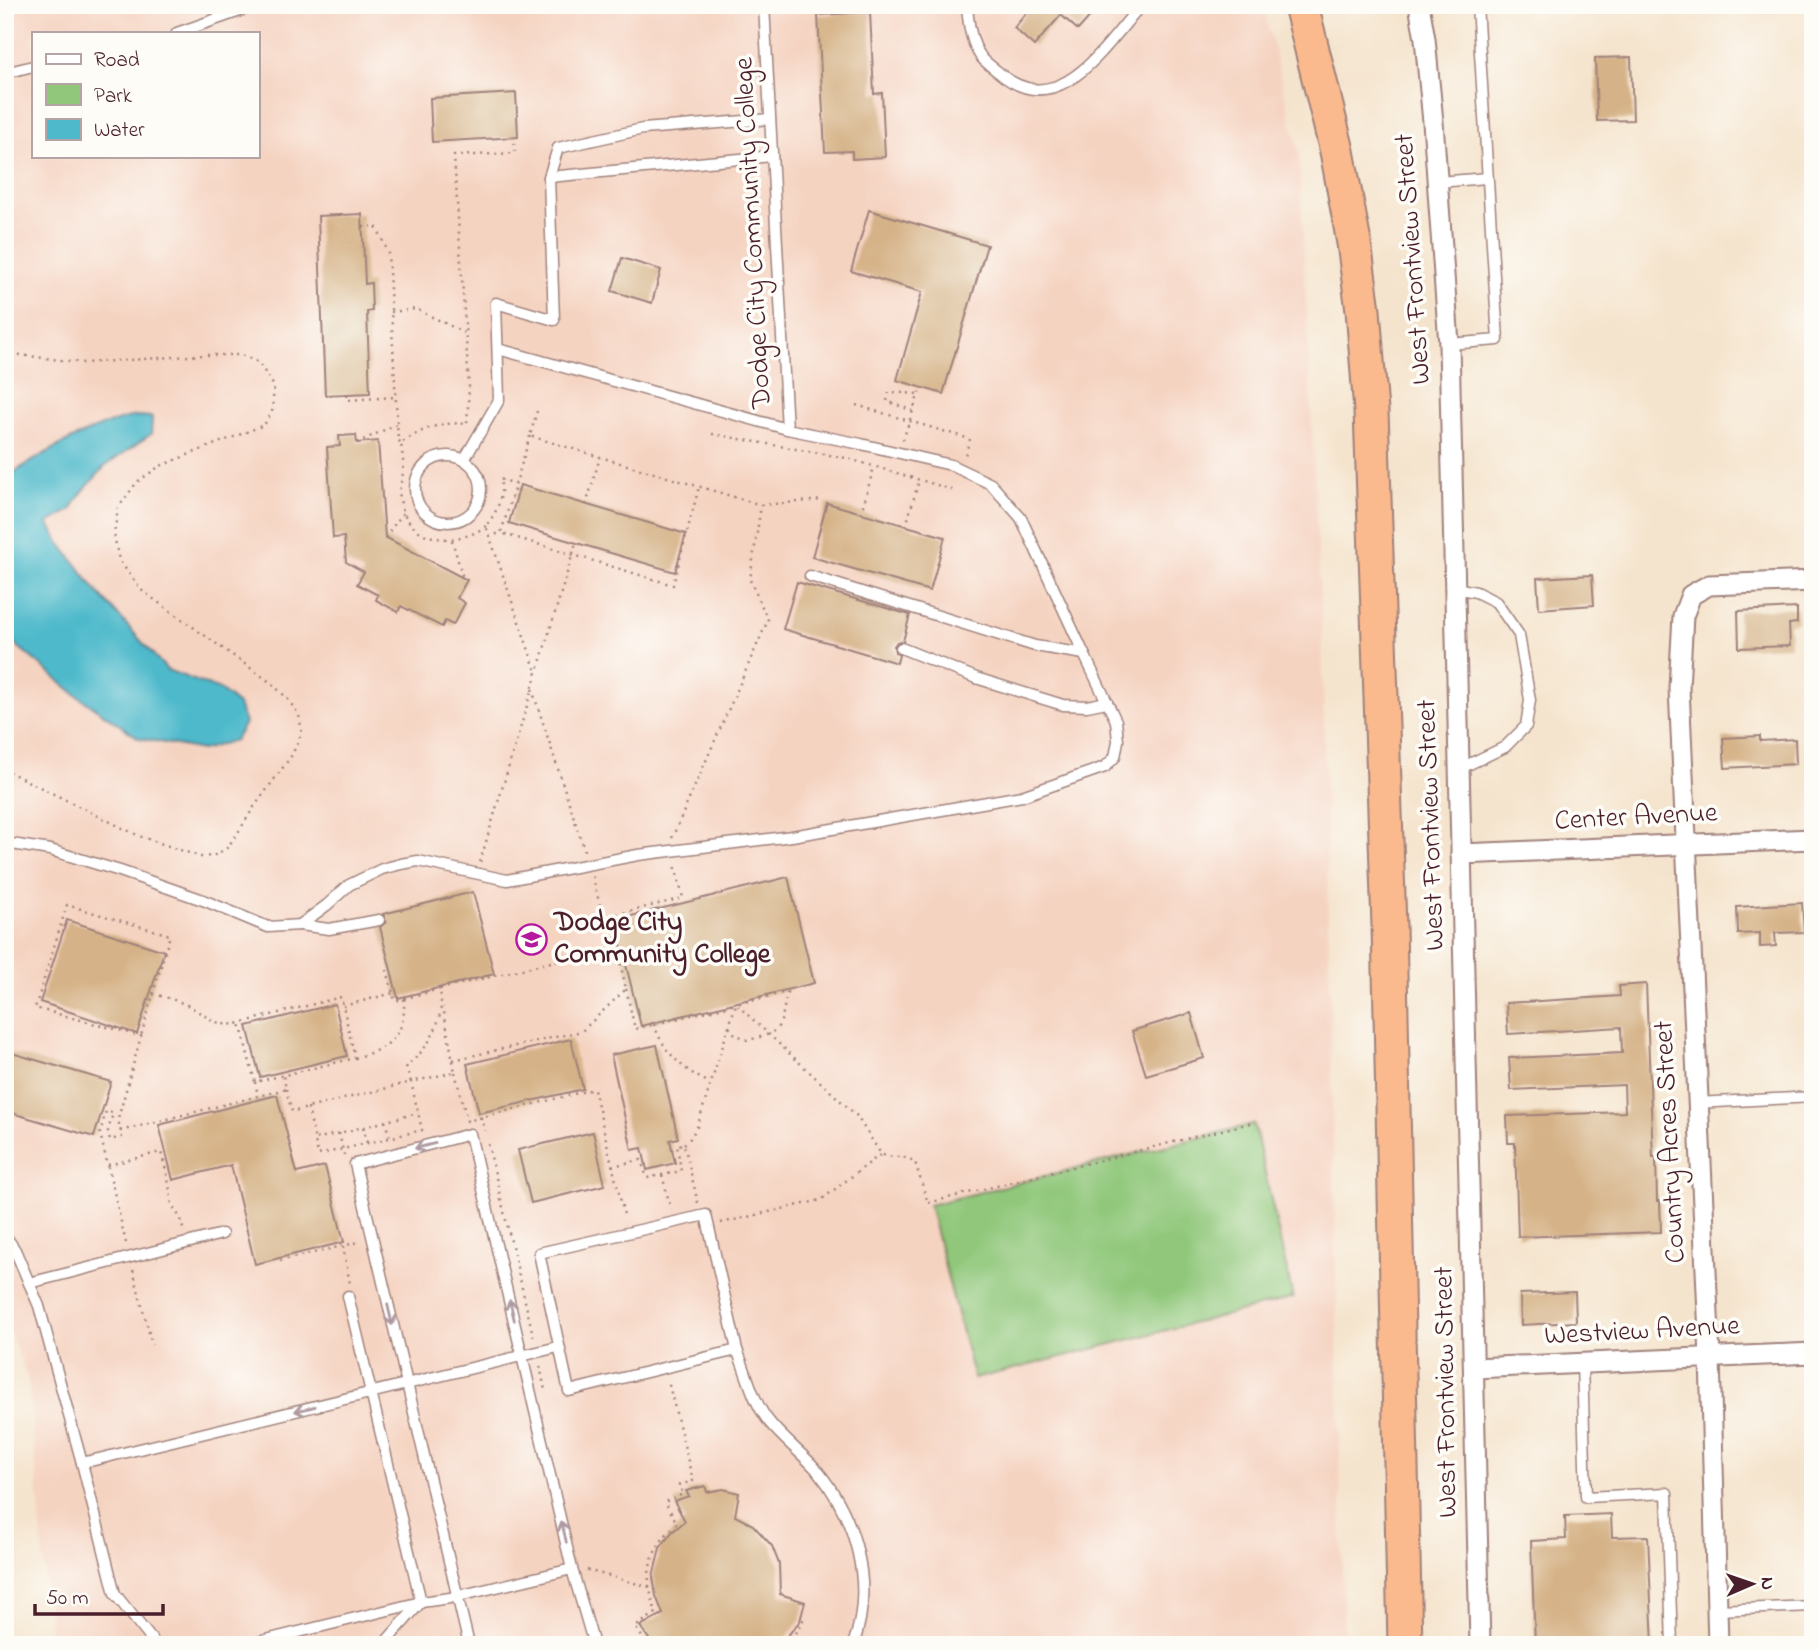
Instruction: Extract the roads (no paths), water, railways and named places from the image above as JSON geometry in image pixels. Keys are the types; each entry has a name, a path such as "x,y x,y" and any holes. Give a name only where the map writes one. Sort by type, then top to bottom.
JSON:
{"highway":[{"path":"1301,5 1337,150 1354,243 1363,310 1371,411 1389,926 1405,1645"}],"street":[{"name":"West Frontview Street","path":"1419,5 1425,39 1450,344 1480,1645"},
{"name":"Country Acres Street","path":"1718,1645 1710,1357 1696,1102 1679,688 1683,616 1691,595 1709,584 1813,581"},
{"name":"Center Avenue","path":"1461,854 1813,839"},
{"name":"Westview Avenue","path":"1475,1368 1813,1353"}],"lane":[{"path":"180,32 257,5"},
{"name":"Dodge City Community College","path":"300,925 349,886 382,869 418,861 507,880 672,851 792,836 1022,796 1105,767 1115,757 1118,741 1116,720 1021,518 990,484 950,465 787,429 764,5"},
{"path":"967,5 968,24 981,57 1010,83 1033,91 1064,85 1089,65 1141,5"},
{"path":"1450,344 1498,340 1477,5"},
{"path":"5,73 32,66"},
{"path":"464,460 499,400 496,303 554,320 549,177 558,148 643,129 770,119"},
{"path":"549,177 772,156"},
{"path":"1438,182 1487,178"},
{"path":"498,349 787,429"},
{"path":"443,456 464,460 473,467 479,477 481,488 475,508 467,515 448,522 428,515 416,498 417,476 432,460 443,456"},
{"path":"810,576 1035,646 1084,654"},
{"path":"1454,588 1476,592 1496,602 1519,635 1530,700 1526,726 1505,747 1459,769"},
{"path":"901,648 976,678 1063,705 1087,706 1107,702"},
{"path":"5,843 50,850 120,870 268,927 300,925 329,929 379,920"},
{"path":"1696,1102 1813,1097"},
{"path":"469,1645 355,1164 470,1134 572,1569 594,1645"},
{"path":"737,1350 569,1391 539,1253 706,1215 737,1350 752,1392 767,1419 833,1492 847,1519 863,1575 864,1603 853,1645"},
{"path":"29,1283 222,1234"},
{"path":"5,1235 15,1250 39,1306 115,1594 156,1645"},
{"path":"348,1296 421,1602"},
{"path":"82,1463 558,1347"},
{"path":"1582,1363 1586,1497 1667,1493 1672,1645"},
{"path":"246,1645 421,1602 458,1597 572,1569"},
{"path":"383,1645 421,1602"},
{"path":"1717,1610 1813,1606"}],"water":[{"path":"135,416 152,417 151,434 104,467 79,496 71,510 48,523 59,542 99,594 167,670 220,690 238,705 245,723 235,740 202,750 139,738 79,697 15,644 5,642 5,473 11,474 86,432"}],"place":[{"name":"Dodge City Community College","path":"531,939"}]}
